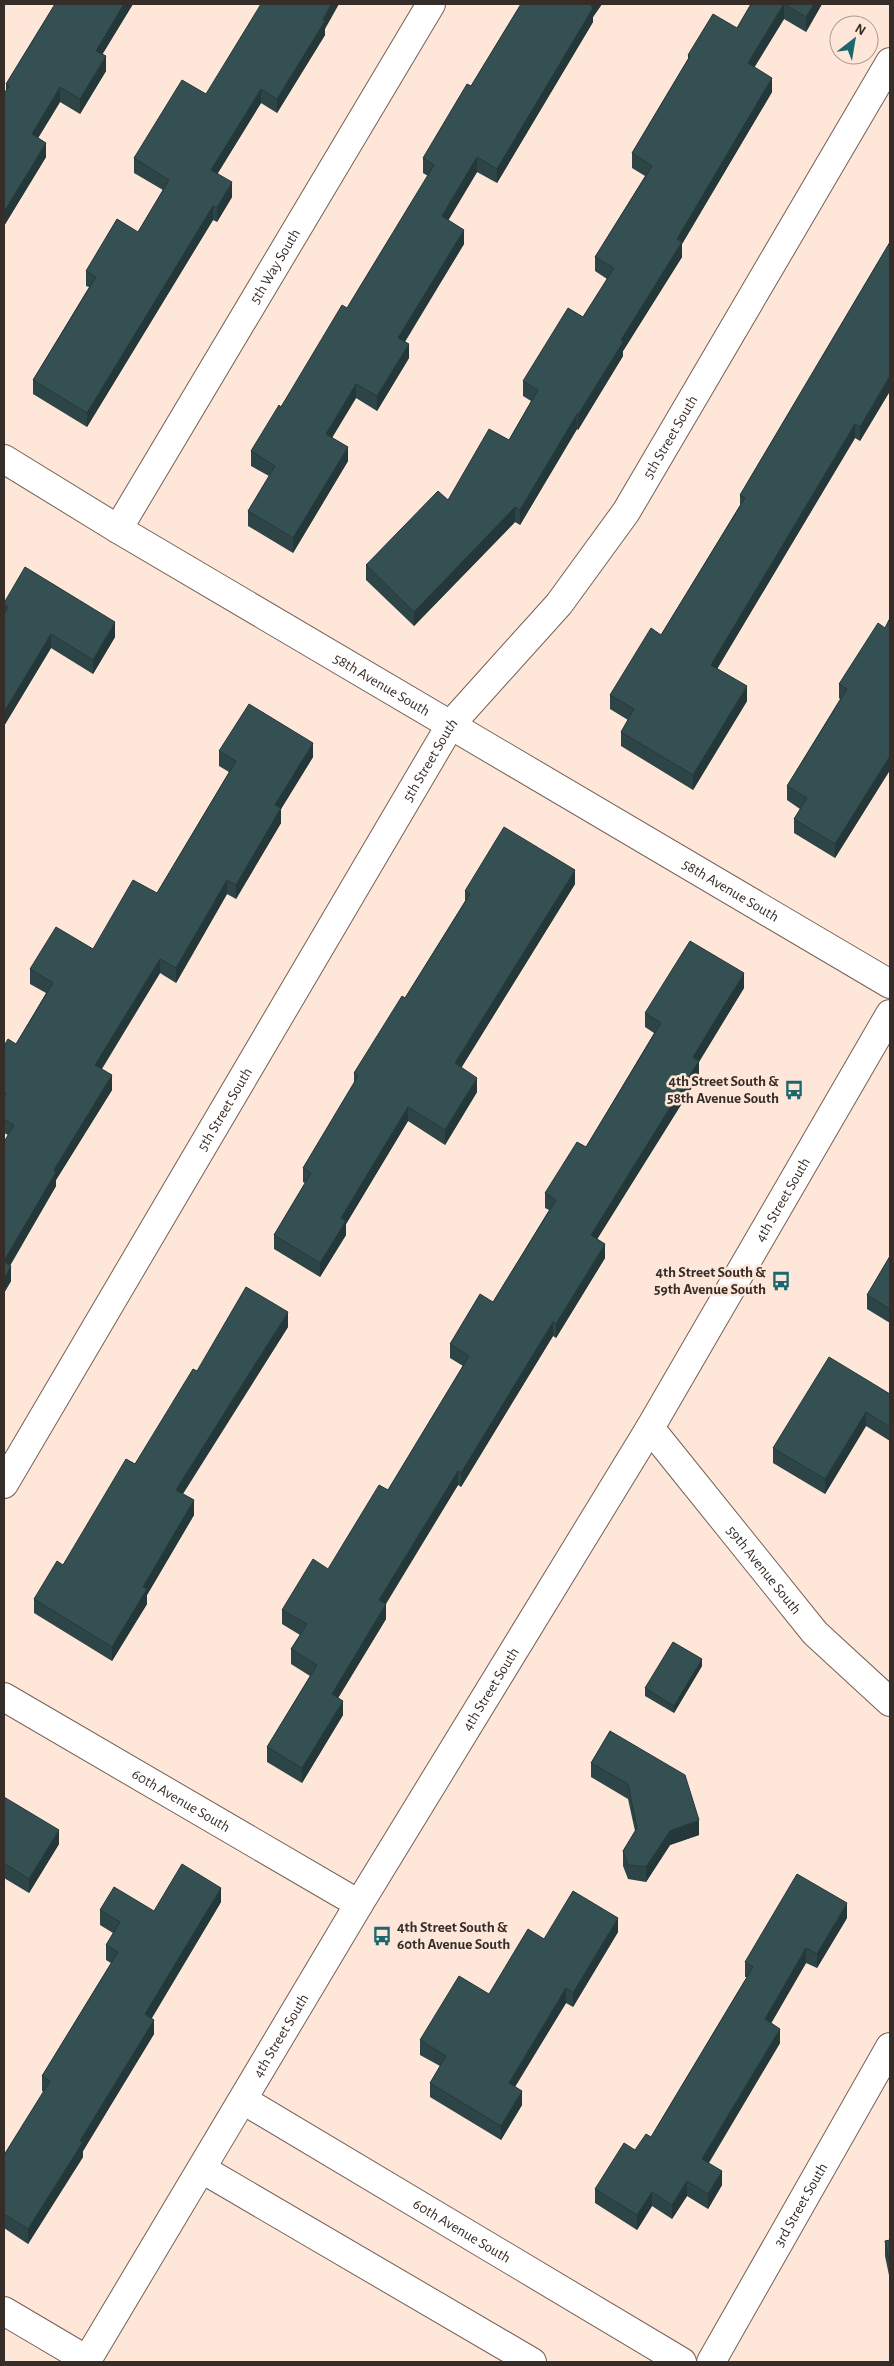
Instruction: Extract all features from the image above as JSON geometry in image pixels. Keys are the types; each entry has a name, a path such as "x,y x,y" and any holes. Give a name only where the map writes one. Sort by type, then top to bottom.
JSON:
{"street":[{"name":"5th Way South","path":"118,529 431,4"},
{"name":"5th Street South","path":"4,1484 451,724 559,604 626,512 890,62"},
{"name":"58th Avenue South","path":"4,459 118,529 890,984"},
{"name":"4th Street South","path":"86,2361 359,1904 650,1428 890,1014"},
{"name":"59th Avenue South","path":"650,1428 815,1634 890,1702"},
{"name":"60th Avenue South","path":"4,1697 359,1904"},
{"name":"3rd Street South","path":"711,2362 890,2047"},
{"name":"60th Avenue South","path":"243,2100 682,2362"},
{"path":"202,2169 532,2362"},
{"path":"4,2311 86,2361"}],"building":[{"path":"55,4 124,4 96,51 106,56 80,99 60,87 32,134 46,143 4,212 4,94 9,86 6,84"},
{"path":"261,4 331,4 322,19 325,21 277,99 261,89 211,170 232,182 217,208 213,206 87,413 33,380 96,277 86,271 117,219 138,232 169,180 134,158 182,80 206,94"},
{"path":"521,4 593,4 591,6 593,8 497,169 477,157 442,216 464,230 398,338 409,344 377,396 356,384 326,434 348,447 293,538 248,511 275,466 251,451 279,405 281,407 342,305 347,308 434,165 423,158 467,84 471,86"},
{"path":"751,4 784,4 748,63 772,78 677,239 682,242 621,340 623,342 577,414 520,510 515,507 414,612 366,565 438,491 448,500 489,429 509,440 538,390 523,381 568,308 583,317 614,268 595,257 652,166 632,153 713,14 737,28"},
{"path":"784,4 814,4 806,17"},
{"path":"890,242 890,376 860,427 855,424 711,665 747,686 693,775 621,732 634,709 610,695 651,628 661,635 745,498 740,495"},
{"path":"25,567 115,622 93,660 51,634 4,712 4,614 8,607 4,603"},
{"path":"890,618 890,756 835,844 794,819 807,798 787,786 847,689 839,684 878,623 885,628"},
{"path":"249,704 313,743 275,805 281,808 236,885 227,880 176,968 160,959 95,1065 112,1075 54,1170 56,1172 4,1261 4,1142 14,1125 4,1119 4,1097 6,1093 4,1091 4,1046 8,1039 16,1044 53,983 30,969 56,927 93,949 133,880 157,893 236,761 219,751"},
{"path":"504,827 575,870 455,1063 477,1078 445,1130 408,1107 341,1218 346,1221 320,1263 274,1235 311,1173 303,1168 358,1076 354,1073 402,996 405,998 470,894 465,891"},
{"path":"690,941 744,973 693,1057 699,1061 591,1235 605,1244 556,1324 553,1322 461,1473 458,1471 379,1600 386,1604 332,1694 343,1701 302,1768 267,1747 317,1665 291,1649 307,1624 282,1610 313,1559 328,1569 379,1485 388,1490 469,1356 450,1344 480,1294 493,1302 556,1200 545,1193 577,1142 586,1147 661,1023 645,1013"},
{"path":"890,1256 890,1309 867,1295"},
{"path":"4,1262 11,1266 4,1279"},
{"path":"246,1287 288,1312 176,1490 194,1500 143,1587 147,1589 112,1647 34,1599 57,1561 63,1565 126,1459 135,1464 193,1369 197,1371"},
{"path":"829,1357 890,1394 890,1427 866,1412 825,1479 773,1448"},
{"path":"673,1642 702,1659 674,1706 645,1688"},
{"path":"610,1731 685,1775 699,1820 670,1831 646,1867 628,1865 623,1851 637,1828 628,1784 591,1763"},
{"path":"4,1797 59,1830 29,1879 4,1863"},
{"path":"182,1864 221,1888 145,2014 154,2020 80,2141 83,2142 28,2229 4,2214 4,2155 50,2081 42,2076 118,1952 106,1945 120,1922 100,1910 114,1887 154,1911"},
{"path":"797,1874 847,1903 817,1954 806,1948 765,2019 780,2029 702,2159 722,2171 708,2194 687,2181 672,2205 652,2192 637,2215 595,2189 624,2143 635,2150 646,2134 651,2137 753,1967 745,1962"},
{"path":"573,1891 618,1918 573,1993 566,1988 509,2083 522,2091 501,2126 430,2083 446,2056 420,2040 459,1976 489,1994 528,1929 544,1939"},
{"path":"890,2240 890,2265 885,2241"}],"place":[{"name":"4th Street South & 58th Avenue South","path":"794,1090"},
{"name":"4th Street South & 59th Avenue South","path":"781,1281"},
{"name":"4th Street South & 60th Avenue South","path":"382,1936"}]}
